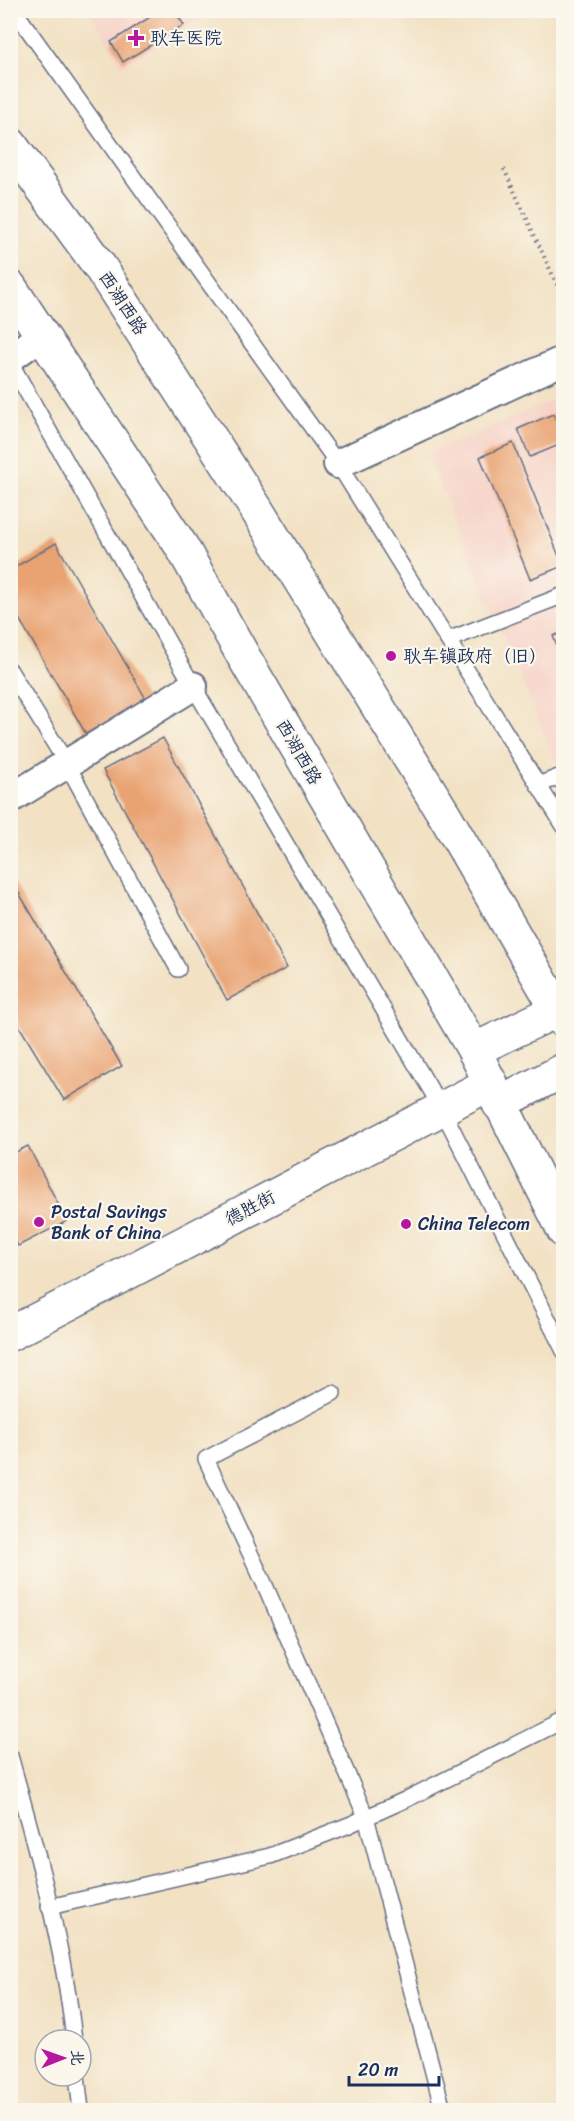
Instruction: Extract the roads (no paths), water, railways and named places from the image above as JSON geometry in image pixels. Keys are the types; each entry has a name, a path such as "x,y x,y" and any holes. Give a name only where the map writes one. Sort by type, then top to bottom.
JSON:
{"main road":[{"name":"西湖西路","path":"10,144 100,267 255,507 447,819 562,1013"},
{"name":"西湖西路","path":"10,287 182,547 474,1050 564,1231"},
{"path":"474,1050 562,1013"},
{"name":"德胜街","path":"10,1334 442,1108 495,1094 564,1070"}],"street":[{"path":"10,360 42,335"},
{"path":"338,464 564,360"},
{"path":"10,799 193,686"}],"lane":[{"path":"14,10 338,464 564,826"},
{"path":"10,360 193,686 442,1108 564,1351"},
{"path":"448,640 564,595"},
{"path":"10,671 67,764 178,969"},
{"path":"538,785 564,775"},
{"path":"333,1393 206,1459 264,1583 366,1817 443,2110"},
{"path":"49,1907 270,1856 407,1799 564,1720"},
{"path":"10,1756 39,1858 72,2028"},
{"path":"78,2088 81,2110"}],"place":[{"name":"耿车医院","path":"136,38"},
{"name":"耿车镇政府（旧）","path":"391,656"},
{"name":"Postal Savings Bank of China","path":"39,1222"},
{"name":"China Telecom","path":"406,1224"}]}
